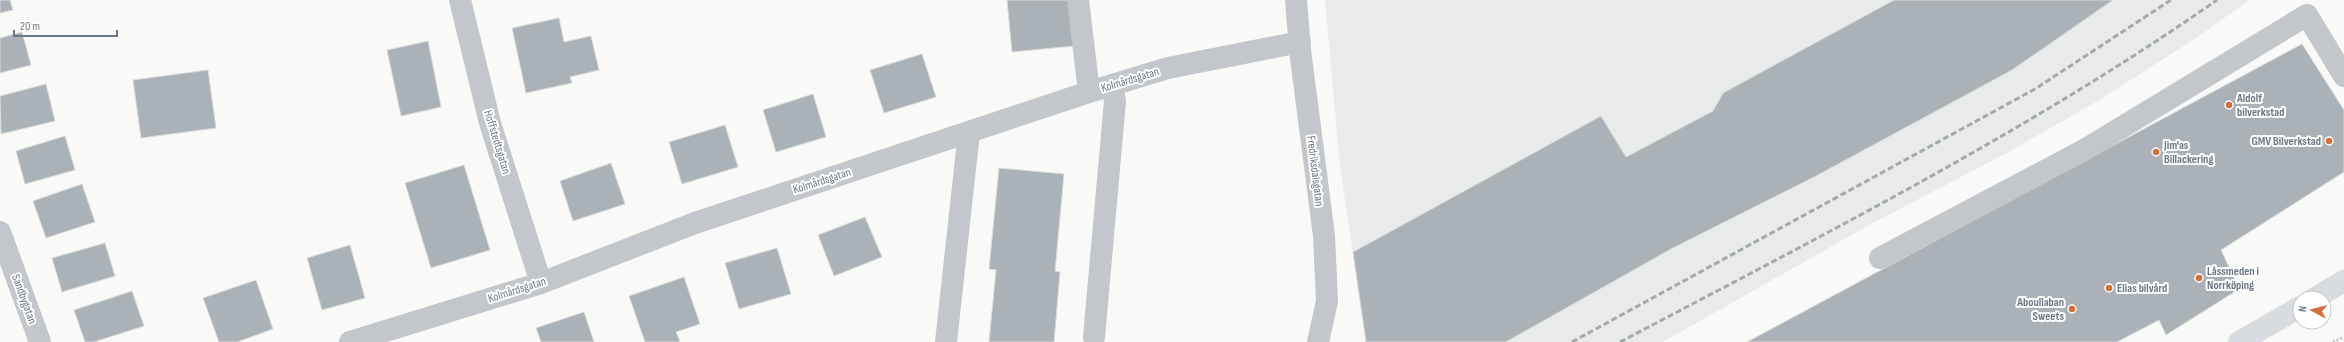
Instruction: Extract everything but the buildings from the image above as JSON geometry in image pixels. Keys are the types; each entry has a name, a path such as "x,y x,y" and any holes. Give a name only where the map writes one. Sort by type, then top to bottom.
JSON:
{"main road":[{"path":"2329,290 2344,281"},
{"path":"2239,342 2292,312"}],"street":[{"name":"Hoffstedtsgatan","path":"460,0 490,123 541,283"},
{"path":"1078,0 1089,92"},
{"name":"Fredriksdalsgatan","path":"1296,0 1324,250 1327,301 1318,342"},
{"path":"1880,258 2086,148 2307,15 2344,76"},
{"name":"Kolmårdsgatan","path":"350,342 541,283 695,223 1089,92 1168,68 1300,42"},
{"path":"1094,338 1115,101 1112,86"},
{"path":"946,342 969,132"},
{"name":"Sandbygatan","path":"0,232 40,342"}],"path":[{"path":"2333,342 2344,337"}],"shaded area":[{"path":"1325,0 2249,0 2199,36 2101,99 2003,155 1869,225 1663,342 1366,342 1340,166"}],"railway":[{"path":"1572,342 2035,89 2171,0"},
{"path":"1620,342 1849,221 1999,138 2146,48 2217,0"}],"place":[{"name":"Aldolf bilverkstad","path":"2229,105"},
{"name":"GMV Bilverkstad","path":"2329,141"},
{"name":"Jim'as Billackering","path":"2156,152"},
{"name":"Låssmeden i Norrköping","path":"2199,278"},
{"name":"Elias bilvård","path":"2109,288"},
{"name":"Aboullaban Sweets","path":"2072,309"}]}
